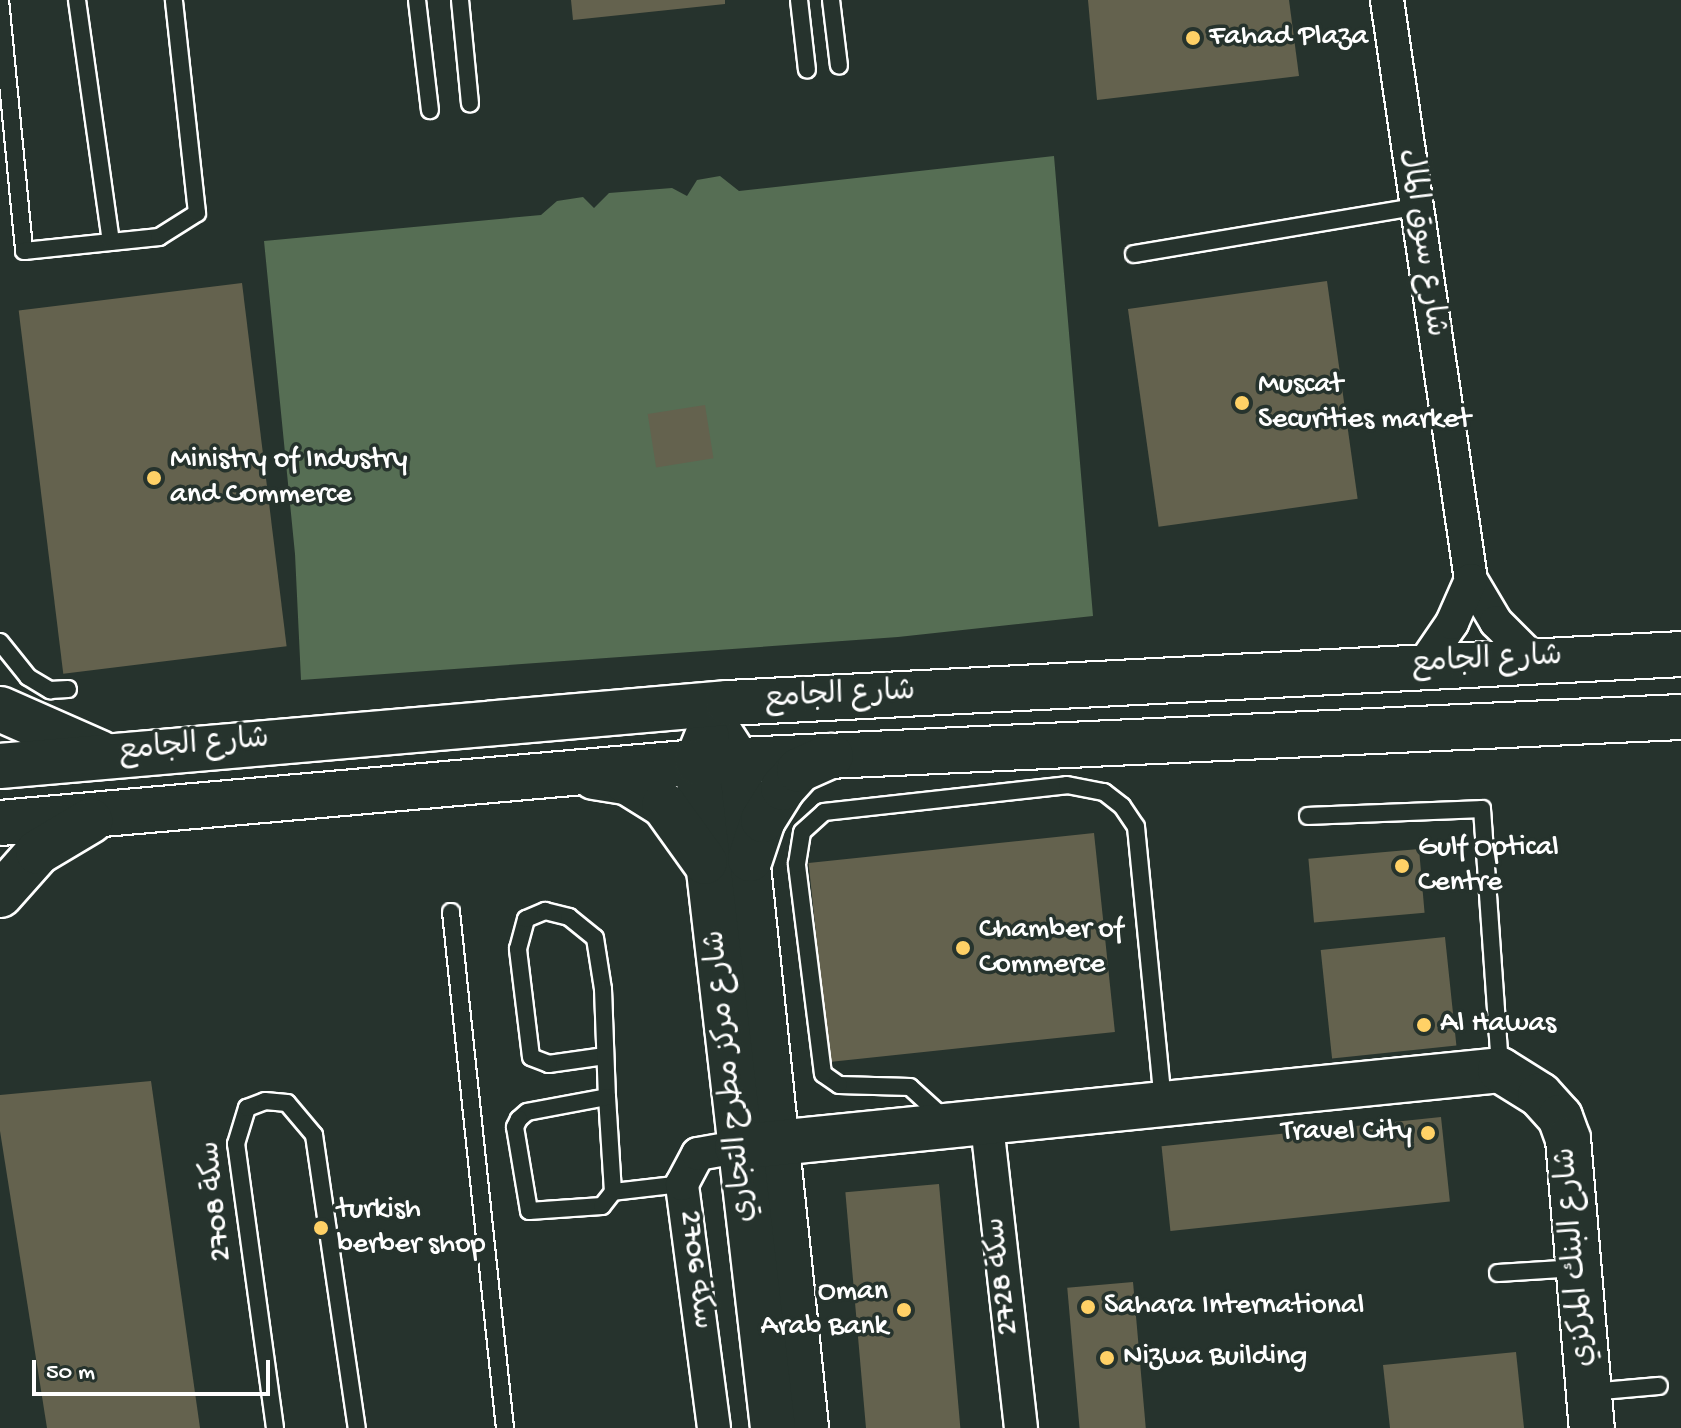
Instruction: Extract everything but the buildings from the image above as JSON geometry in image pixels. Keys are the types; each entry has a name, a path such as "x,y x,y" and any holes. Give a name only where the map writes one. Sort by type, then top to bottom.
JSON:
{"main road":[{"name":"شارع الجامع","path":"0,766 103,754 803,699 1424,664 1681,654"},
{"path":"671,708 717,751 803,699"},
{"path":"0,709 103,754"},
{"name":"شارع الجامع","path":"0,823 98,817 560,771 717,751 831,756 1681,717"},
{"name":"شارع مركز مطرح التجاري","path":"717,751 755,1145 773,1428"},
{"path":"560,771 627,782 664,805 729,870 783,788 799,770 831,756"},
{"path":"0,895 38,852 98,817"},
{"path":"755,1145 971,1126 1500,1070"},
{"name":"شارع البنك المركزي","path":"1500,1070 1522,1079 1560,1117 1568,1139 1590,1410"},
{"name":"شارع مركز مطرح التجاري","path":"755,1145 806,1428"}],"street":[{"name":"شارع سوق المال","path":"1387,0 1471,580 1496,622 1533,659"},
{"path":"1424,664 1452,623 1471,580"},
{"name":"سكة 2728","path":"971,1126 1021,1428"},
{"name":"سكة 2706","path":"714,1428 682,1184 698,1154 755,1145"}],"lane":[{"path":"0,0 24,251 159,237 197,213 174,0"},
{"path":"77,0 111,242"},
{"path":"417,0 430,110"},
{"path":"460,0 470,104"},
{"path":"799,0 807,70"},
{"path":"831,0 839,66"},
{"path":"1134,254 1416,207"},
{"path":"0,642 28,677 50,690 68,689"},
{"path":"971,1126 910,1087 839,1085 823,1074 797,864 802,832 824,812 1067,785 1104,792 1122,806 1136,827 1163,1105"},
{"path":"1308,816 1482,809 1500,1070"},
{"path":"605,1056 549,1064 531,1057 518,949 526,919 545,911 569,917 595,938 603,989 613,1192 602,1206 529,1211 515,1127 527,1112 607,1097"},
{"path":"451,912 505,1428"},
{"name":"سكة 2708","path":"275,1428 236,1144 247,1108 265,1101 287,1103 314,1135 357,1428"},
{"path":"613,1192 682,1184"},
{"path":"1498,1273 1578,1268"},
{"path":"1590,1410 1659,1386"}],"green space":[{"path":"1054,156 1093,616 898,637 301,680 295,554 264,241 541,215 557,201 583,197 594,208 609,193 672,188 687,196 697,180 720,176 739,191"}],"place":[{"name":"Fahad Plaza","path":"1193,38"},
{"name":"Muscat Securities market","path":"1242,403"},
{"name":"Ministry of Industry and Commerce","path":"154,478"},
{"name":"Gulf Optical Centre","path":"1402,866"},
{"name":"Chamber of Commerce","path":"963,948"},
{"name":"Al Hawas","path":"1424,1025"},
{"name":"Travel City","path":"1428,1133"},
{"name":"turkish berber shop","path":"321,1228"},
{"name":"Sahara International","path":"1088,1307"},
{"name":"Oman Arab Bank","path":"904,1310"},
{"name":"Nizwa Building","path":"1107,1358"}]}
